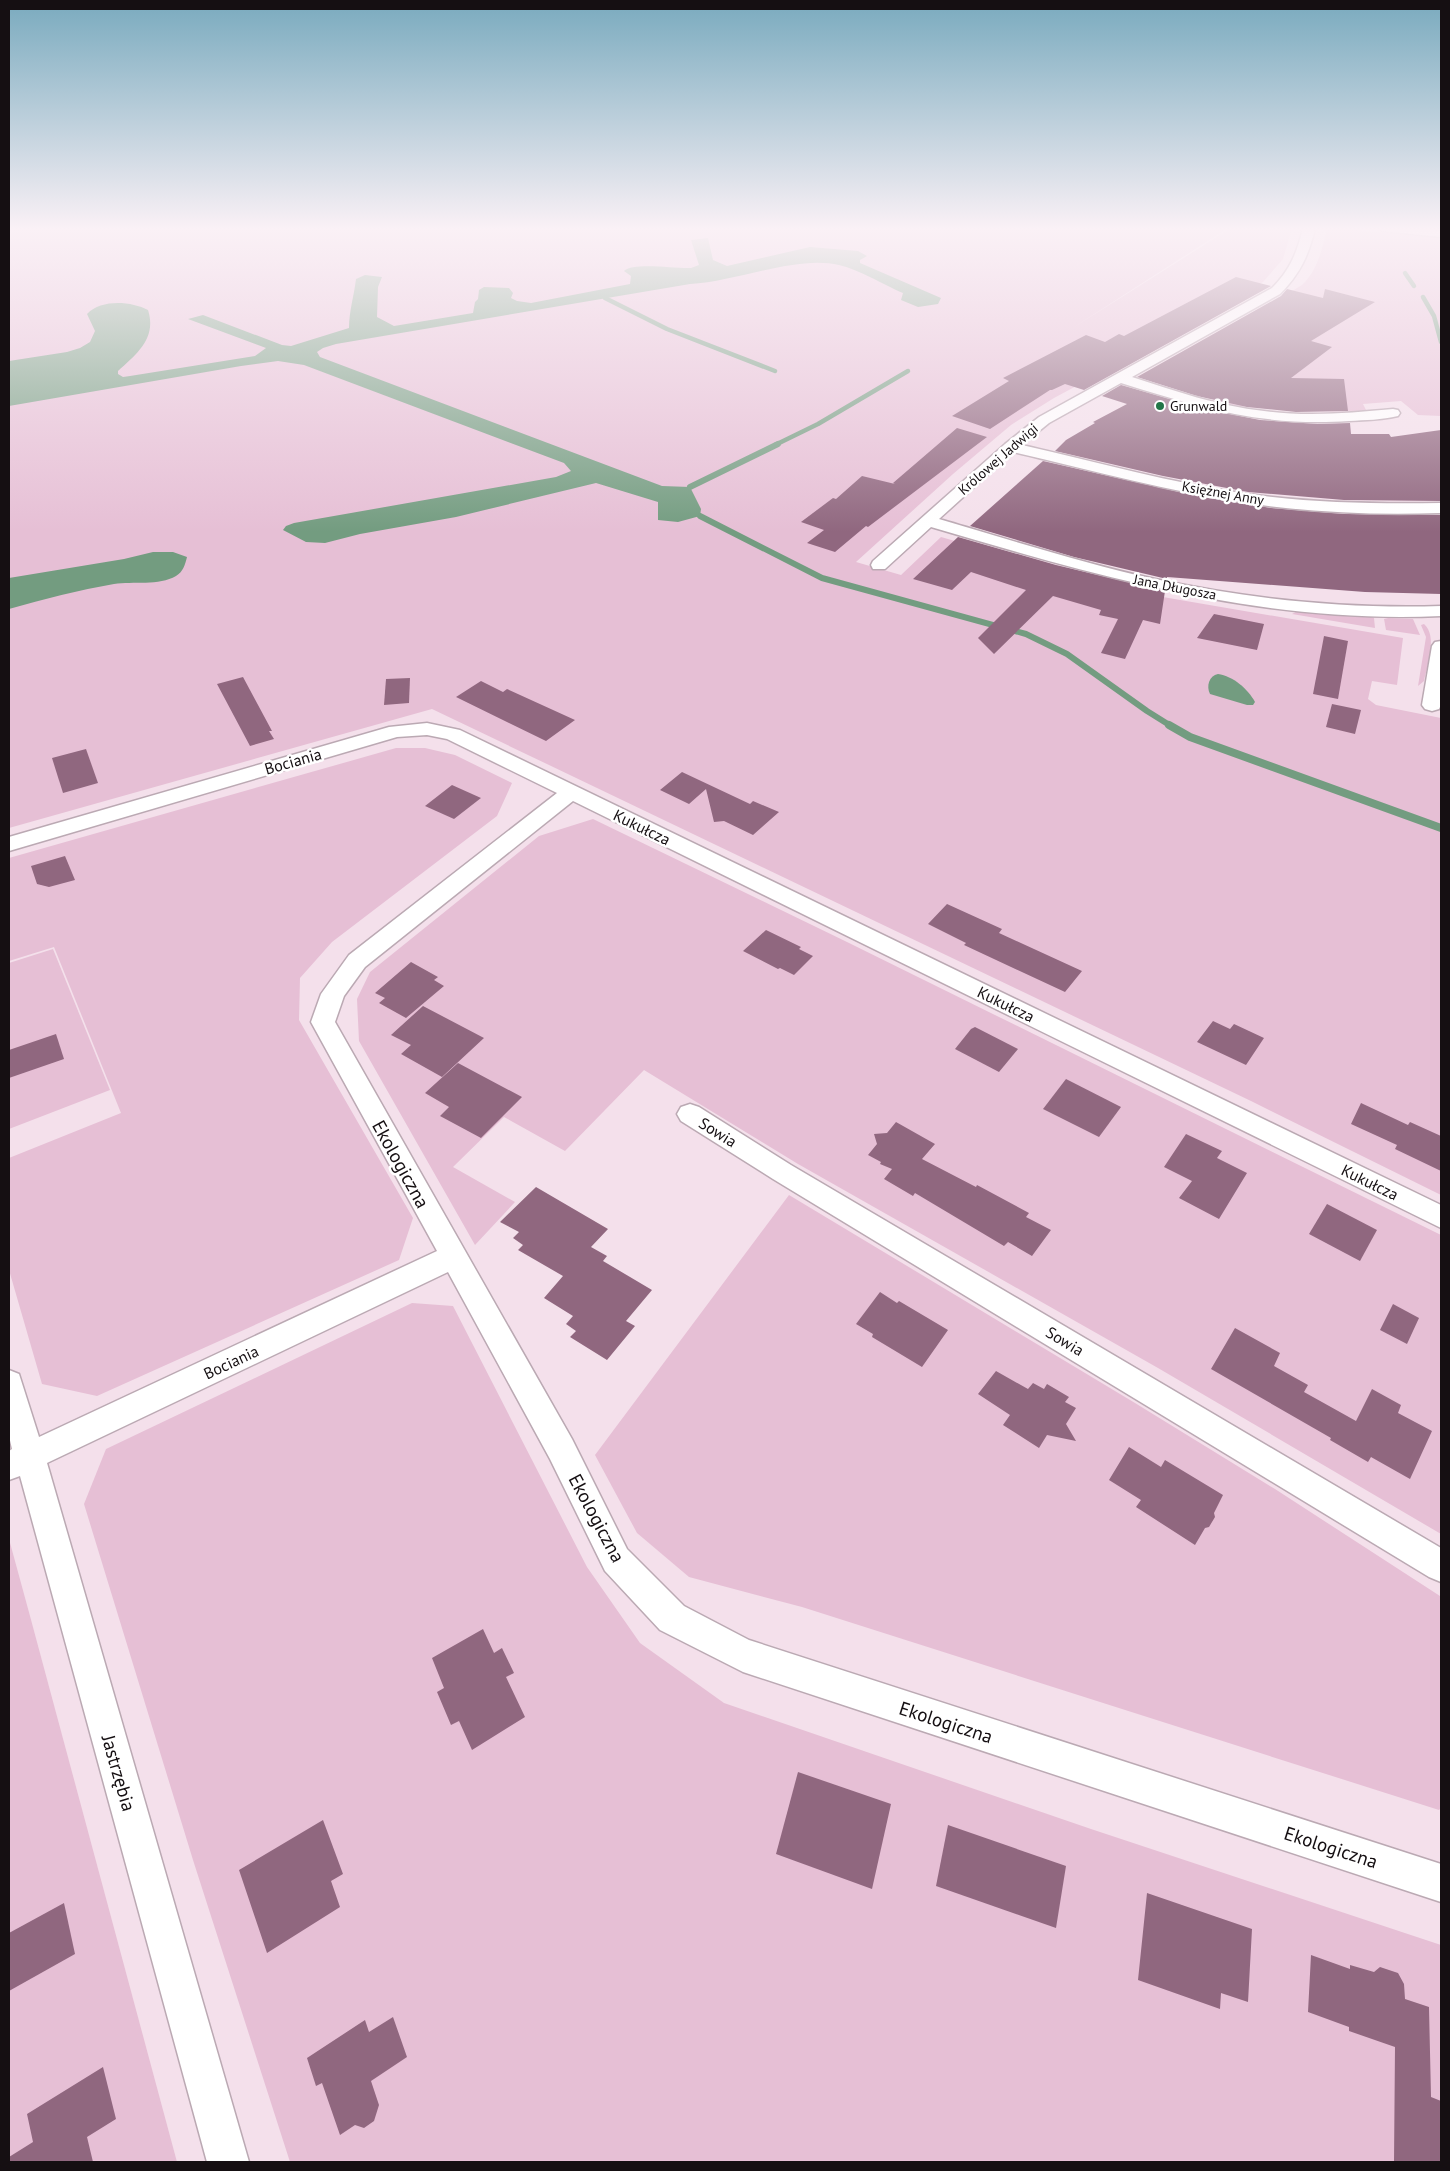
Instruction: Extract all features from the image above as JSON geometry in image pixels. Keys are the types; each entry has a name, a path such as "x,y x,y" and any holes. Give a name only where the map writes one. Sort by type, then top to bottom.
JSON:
{"street":[{"name":"Królowej Jadwigi","path":"879,565 1010,447 1044,420 1208,329"},
{"path":"1121,378 1206,405 1262,416 1324,419 1393,413"},
{"name":"Księżnej Anny","path":"1010,447 1181,486 1271,502 1352,508 1441,508"},
{"name":"Jana Długosza","path":"928,521 1113,574 1194,592 1324,608 1435,612 1441,634"},
{"path":"1432,705 1441,646"},
{"name":"Bociania","path":"9,844 396,731 427,729 453,734 571,792"},
{"name":"Kukułcza","path":"571,792 1441,1217"},
{"name":"Ekologiczna","path":"571,792 357,961 333,994 323,1022 561,1450 616,1560 672,1618 743,1656 1441,1883"},
{"name":"Sowia","path":"690,1114 782,1172 1441,1566"},
{"name":"Bociania","path":"19,1461 452,1257"},
{"name":"Jastrzębia","path":"9,1383 19,1461 228,2162"}],"shaded area":[{"path":"9,329 1182,329 1054,398 1011,425 953,474 856,562 901,575 941,537 1104,584 1157,596 1403,638 1397,685 1372,681 1368,699 1376,705 1441,718 1441,1195 1251,1101 432,709 9,828"},
{"path":"94,329 150,329 138,352 118,371 118,374 123,377 255,356 266,348 216,329 241,329 282,345 291,346 345,329 423,329 336,344 317,352 320,357 662,486 690,487 701,509 700,516 678,522 658,520 658,502 596,483 456,517 360,534 325,543 306,542 283,530 286,526 294,523 556,477 571,471 564,463 304,365 278,361 9,406 9,361 67,352 80,348 90,342"},
{"path":"1228,329 1441,329 1441,416 1418,415 1401,401 1363,404 1367,412 1287,410 1236,406 1145,379"},
{"path":"153,552 173,552 187,557 180,572 169,579 101,586 9,609 9,578 124,559"},
{"path":"1298,611 1371,617 1374,618 1375,628 1292,614"},
{"path":"1384,619 1413,619 1420,635 1386,630"},
{"path":"1424,624 1428,629 1431,643 1424,681 1418,686 1426,637 1421,625"},
{"path":"1218,674 1229,677 1244,688 1255,702 1253,705 1210,694 1209,682 1212,677"},
{"path":"396,748 425,748 455,755 512,783 497,816 332,942 300,978 299,1020 413,1218 399,1260 97,1396 42,1384 9,1270 9,1158 121,1113 54,947 9,961 9,858"},
{"path":"593,819 1441,1235 1441,1534 1158,1368 798,1164 644,1070 565,1151 504,1117 453,1167 515,1202 475,1245 359,1041 357,999 370,972 539,836"},
{"path":"53,949 110,1090 9,1129 9,963"},
{"path":"789,1195 1275,1489 1440,1596 1441,1808 1439,1810 802,1607 689,1577 637,1533 595,1455"},
{"path":"412,1303 453,1306 587,1567 640,1643 724,1703 1091,1829 1441,1945 1441,2162 290,2162 193,1860 84,1504 106,1449"},
{"path":"9,1539 30,1616 177,2162 9,2162"}],"building":[{"path":"1137,329 1193,329 1084,390 1065,384 1050,390 990,429 952,416 1009,381 1003,378 1086,335 1105,342 1119,334 1124,336"},
{"path":"1222,329 1330,329 1311,341 1332,347 1291,378 1344,379 1348,411 1296,412 1247,407 1197,396 1137,377"},
{"path":"1121,385 1205,409 1260,420 1318,424 1350,423 1351,434 1389,434 1391,437 1441,430 1441,501 1344,500 1248,492 1163,476 1055,451 1066,440 1095,423 1093,422 1127,404 1102,396"},
{"path":"957,428 987,437 868,527 866,526 835,552 807,543 824,530 801,522 833,498 836,499 862,476 895,484 893,483"},
{"path":"1043,461 1188,494 1271,508 1344,514 1441,515 1441,594 1365,592 1167,577 1167,579 1074,557 970,526"},
{"path":"958,537 1056,565 1165,591 1160,624 1143,620 1125,659 1101,653 1118,619 1099,615 1101,610 1053,596 994,654 978,638 1026,590 971,572 952,590 913,579"},
{"path":"1214,614 1264,624 1257,650 1197,638"},
{"path":"1324,636 1348,641 1338,699 1313,694"},
{"path":"243,677 272,731 269,731 274,739 250,746 217,684"},
{"path":"410,678 409,703 384,705 386,679"},
{"path":"481,681 503,692 507,689 575,720 546,741 456,697"},
{"path":"1332,704 1361,710 1355,734 1326,727"},
{"path":"86,749 98,783 63,793 52,758"},
{"path":"682,772 750,804 753,801 779,812 753,835 724,821 714,822 706,789 689,804 660,790"},
{"path":"452,785 481,798 454,819 425,806"},
{"path":"65,856 75,880 49,887 37,884 31,866"},
{"path":"947,904 1002,929 999,933 1082,971 1065,992 964,945 966,943 928,924"},
{"path":"766,930 801,947 799,949 813,956 794,975 743,951"},
{"path":"411,962 438,977 434,980 444,986 406,1018 379,1003 385,998 375,993"},
{"path":"423,1006 484,1038 442,1077 401,1054 411,1045 391,1035"},
{"path":"1213,1021 1230,1029 1234,1024 1264,1038 1246,1065 1197,1042"},
{"path":"975,1027 1018,1049 999,1072 955,1049 971,1029"},
{"path":"56,1034 64,1059 9,1078 9,1050"},
{"path":"458,1063 522,1097 481,1138 440,1116 449,1107 425,1093"},
{"path":"1066,1079 1121,1107 1099,1137 1043,1109"},
{"path":"1361,1103 1408,1125 1410,1122 1441,1136 1441,1171 1395,1149 1397,1145 1351,1124"},
{"path":"896,1122 935,1144 922,1159 976,1187 977,1185 1029,1213 1026,1217 1051,1230 1032,1256 1008,1242 1004,1246 915,1193 913,1196 884,1179 892,1169 880,1164 881,1162 868,1155 877,1144 874,1134 887,1133"},
{"path":"1186,1134 1222,1151 1217,1158 1247,1173 1219,1219 1179,1198 1192,1181 1164,1167"},
{"path":"536,1187 608,1229 591,1247 607,1256 603,1261 652,1290 626,1321 635,1326 607,1360 570,1337 576,1331 566,1324 573,1316 544,1298 563,1276 518,1250 523,1245 513,1238 519,1232 500,1222"},
{"path":"1327,1204 1377,1230 1360,1261 1309,1234"},
{"path":"880,1292 948,1330 922,1367 872,1337 873,1334 856,1324"},
{"path":"1393,1304 1419,1318 1407,1344 1380,1330"},
{"path":"1235,1328 1280,1353 1274,1366 1308,1385 1304,1392 1356,1421 1372,1389 1401,1405 1398,1413 1432,1431 1410,1479 1371,1457 1368,1462 1330,1440 1331,1438 1211,1369"},
{"path":"996,1371 1028,1389 1033,1383 1044,1389 1047,1384 1069,1397 1065,1402 1076,1408 1066,1424 1076,1441 1047,1435 1039,1448 1003,1425 1010,1415 978,1394"},
{"path":"1129,1447 1161,1467 1165,1460 1223,1495 1214,1513 1215,1517 1209,1527 1205,1528 1195,1545 1136,1507 1141,1500 1109,1480"},
{"path":"483,1629 494,1653 502,1648 514,1673 506,1677 525,1717 472,1750 459,1721 451,1725 437,1692 444,1688 432,1658"},
{"path":"798,1772 891,1804 872,1889 776,1854"},
{"path":"323,1820 343,1874 331,1881 340,1907 267,1953 239,1870"},
{"path":"948,1825 1066,1866 1056,1928 936,1886"},
{"path":"1147,1893 1252,1929 1248,2002 1221,1993 1220,2009 1138,1980"},
{"path":"64,1903 75,1954 9,1991 9,1933"},
{"path":"1311,1955 1350,1969 1350,1965 1374,1972 1380,1967 1398,1973 1404,1984 1405,1999 1429,2007 1431,2097 1441,2101 1441,2162 1394,2162 1395,2047 1349,2031 1349,2027 1308,2012"},
{"path":"393,2017 407,2057 371,2081 379,2105 374,2121 364,2128 355,2125 340,2135 322,2083 316,2086 307,2058 365,2020 369,2032"},
{"path":"103,2067 116,2119 87,2137 93,2162 9,2162 9,2157 33,2142 27,2114"}],"waterway":[{"path":"668,329 775,371"},
{"path":"1438,329 1441,342"},
{"path":"775,445 818,424 908,371"},
{"path":"690,487 778,444"},
{"path":"700,516 822,578 1026,634 1067,654 1171,726"},
{"path":"1169,725 1190,737 1441,828"}],"place":[{"name":"Grunwald","path":"1160,406"}]}
